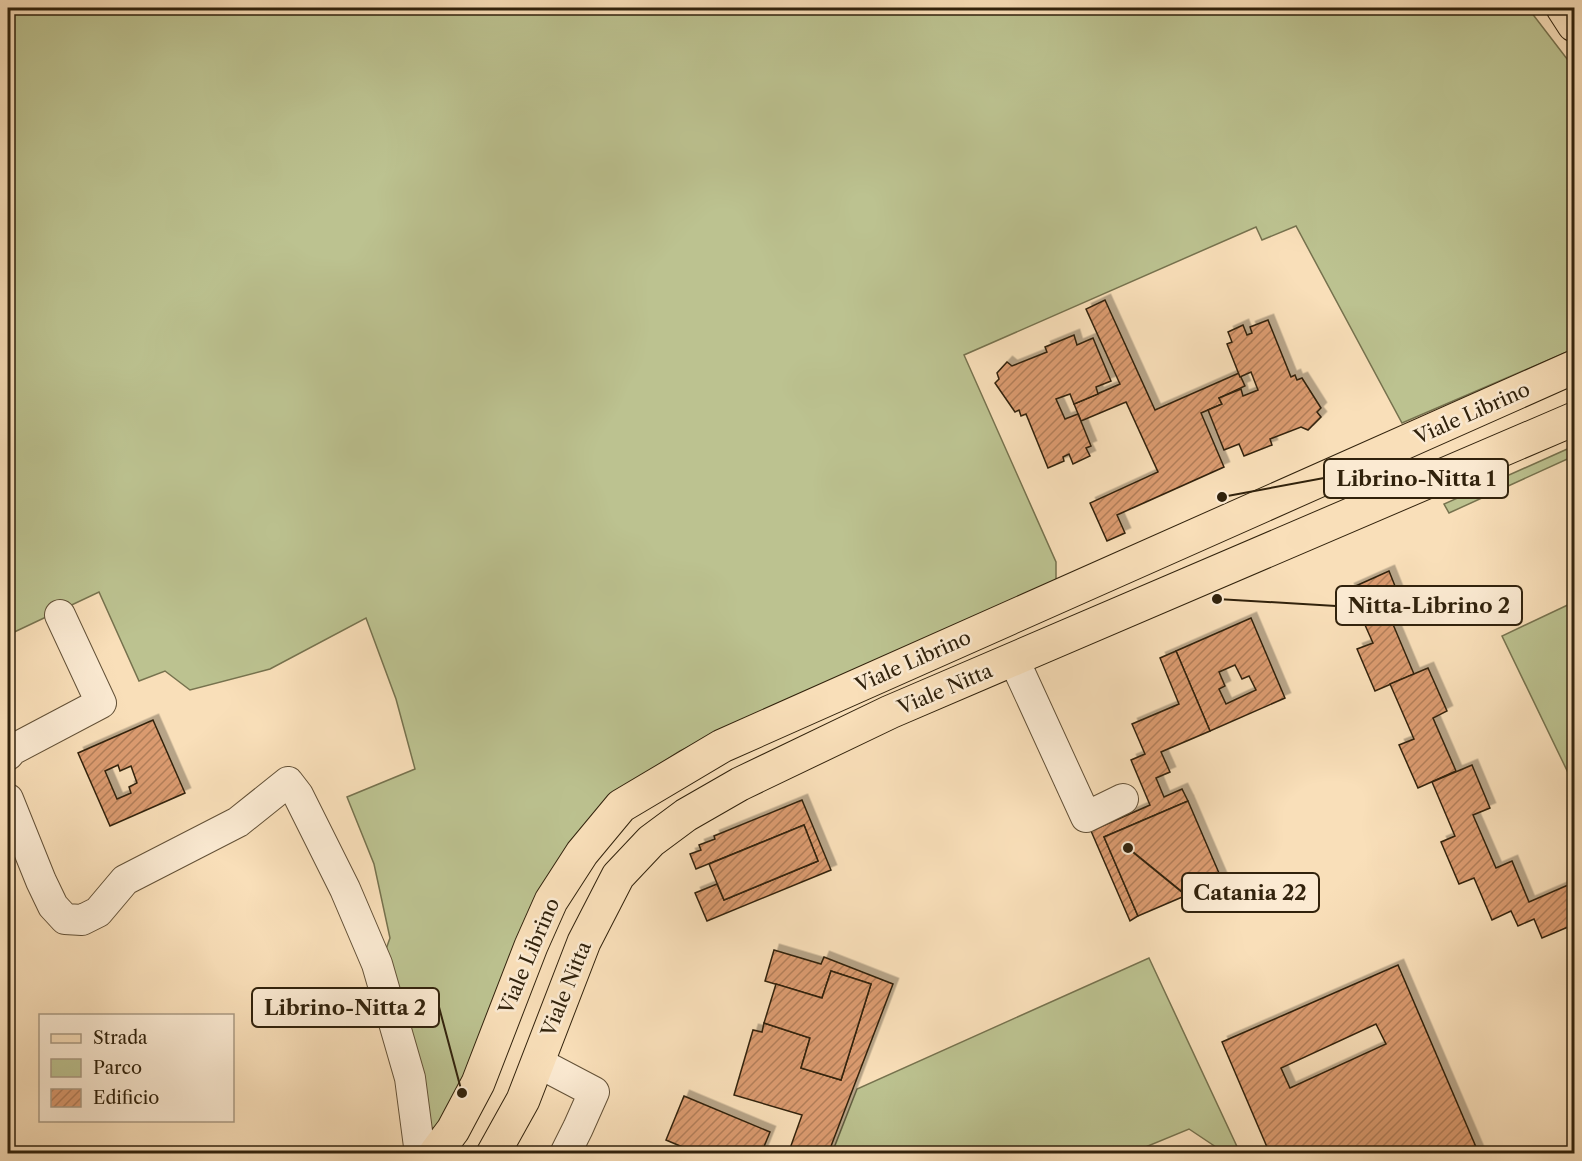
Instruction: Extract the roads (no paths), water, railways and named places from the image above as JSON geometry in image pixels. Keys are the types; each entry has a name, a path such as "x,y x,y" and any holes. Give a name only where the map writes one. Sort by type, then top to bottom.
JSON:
{"main road":[{"name":"Viale Librino","path":"435,1154 453,1130 478,1083 550,901 582,853 621,806 722,746 1575,368"},
{"name":"Viale Nitta","path":"493,1154 523,1100 584,942 618,876 651,841 686,815 740,784 890,712 1575,419"}],"lane":[{"path":"8,755 12,750 101,703 60,615"},
{"path":"1014,660 1032,727 1061,792 1086,817 1123,799"},
{"path":"8,799 53,906 65,919 81,920 99,912 125,880 238,822 288,782 298,795 345,889 377,964 410,1078 420,1154"},
{"path":"537,1062 594,1092 565,1154"}],"place":[{"name":"Librino-Nitta 1","path":"1222,497"},
{"name":"Nitta-Librino 2","path":"1217,599"},
{"name":"Catania 22","path":"1128,848"},
{"name":"Librino-Nitta 2","path":"462,1093"}]}
